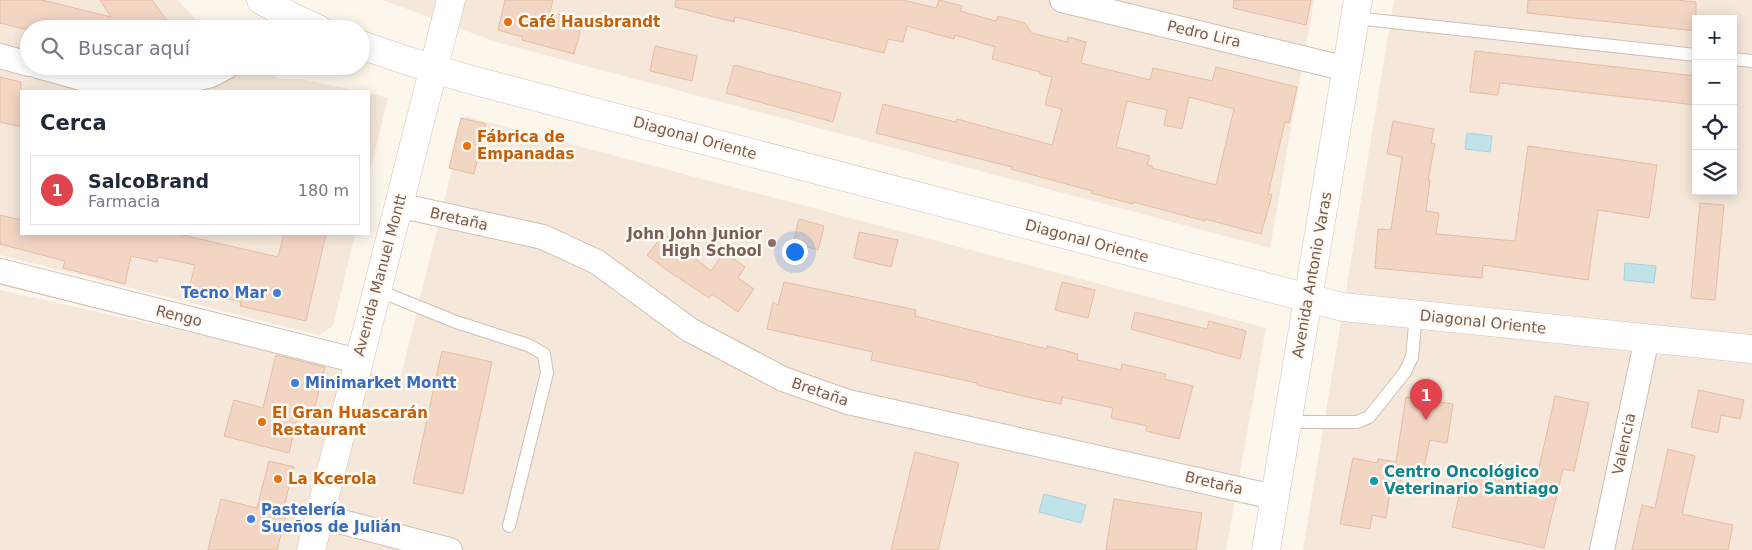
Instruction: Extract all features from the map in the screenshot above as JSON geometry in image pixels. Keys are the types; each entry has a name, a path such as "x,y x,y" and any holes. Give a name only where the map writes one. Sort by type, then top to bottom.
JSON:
{"main road":[{"path":"262,0 284,20"},
{"name":"Avenida Manuel Montt","path":"310,550 451,0"},
{"name":"Avenida Antonio Varas","path":"1266,550 1356,9"},
{"name":"Diagonal Oriente","path":"370,47 434,69 1343,307 1752,349"}],"street":[{"name":"Pedro Lira","path":"1062,0 1347,68"},
{"path":"0,56 20,62"},
{"path":"70,75 88,80 156,85 178,83 211,75"},
{"name":"Bretaña","path":"398,205 543,238 596,262 690,330 783,379 848,402 1274,497"},
{"name":"Rengo","path":"0,270 358,361"},
{"name":"Valencia","path":"1602,550 1647,338"},
{"path":"319,516 450,550"}],"lane":[{"path":"1356,9 1692,54"},
{"path":"1737,59 1752,61"},
{"path":"378,290 456,322 528,345 544,354 547,373 508,526"},
{"path":"1287,422 1357,422 1369,417 1405,372 1412,357 1416,315"}],"shaded area":[{"path":"0,0 178,0 197,20 20,20 20,75 274,75 280,79 300,79 355,90 20,90 20,235 355,235 333,326 319,335 0,255"},
{"path":"383,0 1314,0 1270,248 496,42"},
{"path":"1394,0 1752,0 1752,550 1303,550"},
{"path":"370,93 388,98 370,172"},
{"path":"465,116 1266,328 1226,550 0,550 0,290 400,380"}],"water":[{"path":"1467,133 1492,136 1490,152 1465,149"},
{"path":"1625,263 1656,266 1654,283 1624,280"},
{"path":"1044,494 1086,505 1081,523 1039,512"}],"building":[{"path":"0,0 42,0 111,17 100,0 152,0 166,20 20,20 20,28 0,23"},
{"path":"505,0 553,0 550,12 583,21 574,54 522,40 523,37 498,30"},
{"path":"676,0 903,0 936,8 939,0 962,6 960,11 996,21 998,16 1025,23 1032,33 1067,42 1068,37 1086,42 1081,63 1150,80 1153,68 1212,81 1216,67 1297,87 1289,123 1285,122 1268,194 1272,195 1261,234 1091,193 1092,191 1011,169 1012,167 876,133 883,104 956,122 957,119 1052,145 1062,109 1045,105 1052,77 992,59 995,47 955,35 954,39 907,26 903,42 888,39 884,53 735,17 734,22 675,7","holes":["1189,97 1234,109 1216,185 1152,168 1152,166 1147,165 1150,156 1116,147 1127,101 1167,110 1164,125 1182,129"]},
{"path":"1234,0 1311,0 1306,25 1233,8"},
{"path":"1528,0 1676,0 1696,2 1696,15 1692,15 1692,31 1527,13"},
{"path":"655,46 697,56 692,81 650,71"},
{"path":"1475,51 1692,76 1692,105 1500,83 1498,95 1470,92"},
{"path":"734,65 841,93 833,122 726,93"},
{"path":"0,77 21,82 20,127 0,122"},
{"name":"Fábrica de Empanadas","path":"461,118 486,124 474,174 449,168"},
{"path":"1393,121 1434,129 1431,143 1435,144 1428,180 1430,180 1426,211 1439,213 1436,234 1515,241 1528,146 1657,165 1649,218 1598,210 1588,280 1483,265 1482,278 1375,268 1378,229 1391,230 1402,157 1387,154"},
{"path":"1700,203 1724,205 1715,300 1691,298"},
{"path":"0,215 20,220 20,235 182,235 278,257 284,235 326,235 306,321 240,306 241,302 189,289 195,265 158,257 157,262 131,256 125,284 63,268 65,261 0,244"},
{"path":"799,219 824,226 818,250 793,243"},
{"path":"859,232 898,240 891,267 854,258"},
{"path":"664,234 711,271 724,252 745,267 738,278 754,289 738,312 712,294 709,298 676,277 647,255"},
{"path":"784,282 916,310 915,316 1047,349 1047,346 1078,354 1077,360 1121,370 1122,364 1166,374 1164,379 1193,386 1179,439 1146,431 1147,426 1111,418 1113,408 1062,397 1061,404 1036,399 977,385 977,383 871,360 873,352 767,329 773,302 778,305"},
{"path":"1062,282 1095,290 1088,318 1055,310"},
{"path":"1135,312 1207,329 1209,321 1246,331 1240,359 1131,329"},
{"path":"442,351 492,362 463,494 413,483"},
{"path":"276,355 325,367 313,413 299,409 289,453 224,436 234,400 263,408"},
{"path":"1699,390 1744,400 1740,419 1721,415 1718,433 1691,427"},
{"path":"1555,396 1589,403 1574,471 1563,469 1544,548 1452,527 1465,470 1535,486"},
{"path":"1406,397 1453,404 1447,443 1430,440 1422,475 1403,471 1398,492 1390,491 1386,518 1372,515 1370,529 1340,524 1353,458 1377,463 1378,459 1396,462"},
{"path":"1668,449 1695,456 1682,514 1733,525 1728,550 1632,550 1642,505 1655,508"},
{"path":"915,452 959,463 938,550 891,550"},
{"path":"269,461 294,467 282,514 286,515 277,550 208,550 221,499 257,508"},
{"path":"1114,499 1202,513 1196,550 1106,550"}],"place":[{"name":"Café Hausbrandt","path":"508,22"},
{"name":"Fábrica de Empanadas","path":"467,146"},
{"name":"John John Junior High School","path":"772,243"},
{"name":"Tecno Mar","path":"277,293"},
{"name":"Minimarket Montt","path":"295,383"},
{"name":"SalcoBrand","path":"1426,420"},
{"name":"El Gran Huascarán Restaurant","path":"262,422"},
{"name":"La Kcerola","path":"278,479"},
{"name":"Centro Oncológico Veterinario Santiago","path":"1374,481"},
{"name":"Pastelería Sueños de Julián","path":"251,519"}]}
